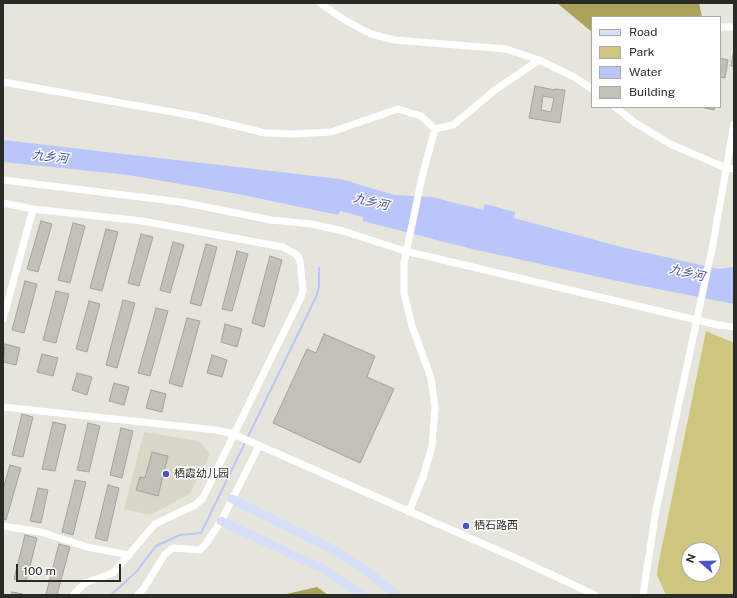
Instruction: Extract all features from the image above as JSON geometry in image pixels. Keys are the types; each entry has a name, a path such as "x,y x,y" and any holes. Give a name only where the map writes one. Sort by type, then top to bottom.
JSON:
{"main road":[{"path":"232,499 326,546 360,566 396,595"},
{"path":"221,521 325,570 364,595"}],"street":[{"path":"320,3 343,19 371,34 395,40 506,49 555,66 591,88"},
{"path":"721,27 734,27"},
{"path":"434,129 453,125 495,90 539,60"},
{"path":"3,82 195,116 265,133 294,134 331,132 398,108 421,116 434,129"},
{"path":"616,108 634,122 670,144 726,168 734,169"},
{"path":"644,595 656,510 698,320 734,124"},
{"path":"410,512 423,477 432,446 435,408 431,378 412,326 404,293 406,248 434,129"},
{"path":"3,180 181,202 271,220 312,224 698,320 734,327"},
{"path":"3,203 33,209 142,221 283,247 298,254 302,273 301,297 236,436 203,498 195,505 155,524 113,573 85,583 73,595"},
{"path":"3,318 33,209"},
{"path":"3,407 216,430 236,436 520,560 595,595"},
{"path":"138,595 165,554 173,548 200,550 221,521 258,445"},
{"path":"3,526 41,532 87,547 128,555"}],"shaded area":[{"path":"557,3 699,3 702,16 591,16 591,31"},
{"name":"栖霞幼儿园","path":"144,432 199,441 210,454 190,494 150,515 124,509"},
{"path":"317,587 328,595 282,595"}],"green space":[{"path":"706,331 734,343 734,595 666,595 657,575"}],"water":[{"name":"九乡河","path":"3,140 341,179 394,195 432,197 483,210 485,204 515,212 514,218 625,248 719,269 734,267 734,304 617,281 468,248 363,221 363,217 340,211 338,215 238,194 128,175 3,162"}],"building":[{"path":"733,54 734,66 731,66"},
{"path":"721,58 728,60 725,78 721,77"},
{"path":"535,86 555,90 565,90 560,123 529,118","holes":["543,96 554,98 551,112 541,110"]},
{"path":"41,221 52,224 38,272 27,269"},
{"path":"73,223 85,226 70,283 58,280"},
{"path":"106,229 118,232 102,291 90,288"},
{"path":"141,234 153,237 139,286 128,283"},
{"path":"173,242 184,245 170,293 160,290"},
{"path":"206,244 217,247 201,306 190,303"},
{"path":"237,251 248,254 232,311 222,309"},
{"path":"270,256 282,260 264,327 252,323"},
{"path":"25,281 37,284 24,333 12,330"},
{"path":"56,291 69,294 56,343 43,340"},
{"path":"123,300 135,303 117,368 106,365"},
{"path":"89,301 100,304 87,352 76,349"},
{"path":"156,308 168,311 150,376 138,373"},
{"path":"187,318 200,321 182,387 169,383"},
{"path":"225,324 242,329 237,347 221,342"},
{"path":"324,334 375,356 367,377 394,389 360,463 273,423 307,349 316,353"},
{"path":"5,344 20,348 16,365 3,362"},
{"path":"42,354 58,358 53,376 37,372"},
{"path":"212,355 227,360 222,377 207,373"},
{"path":"77,373 92,377 87,395 72,390"},
{"path":"114,383 129,387 124,405 109,401"},
{"path":"151,390 166,394 162,412 146,408"},
{"path":"22,414 33,417 23,457 12,455"},
{"path":"53,422 66,425 55,471 42,469"},
{"path":"88,423 100,426 89,472 77,470"},
{"path":"121,428 133,431 122,478 110,475"},
{"path":"152,452 168,456 158,496 136,490 140,477 145,478"},
{"path":"10,465 21,468 6,520 3,519 3,489"},
{"path":"75,480 86,482 73,535 62,532"},
{"path":"108,485 119,488 107,541 95,538"},
{"path":"38,488 48,490 41,523 30,521"},
{"path":"25,535 37,538 26,582 14,579"},
{"path":"59,544 70,547 57,595 46,594"},
{"path":"12,592 23,594 23,595 11,595"}],"waterway":[{"path":"111,595 137,571 156,546 180,535 201,533 316,297 319,287 319,268"}],"place":[{"name":"栖霞幼儿园","path":"166,474"},
{"name":"栖石路西","path":"466,526"}]}
